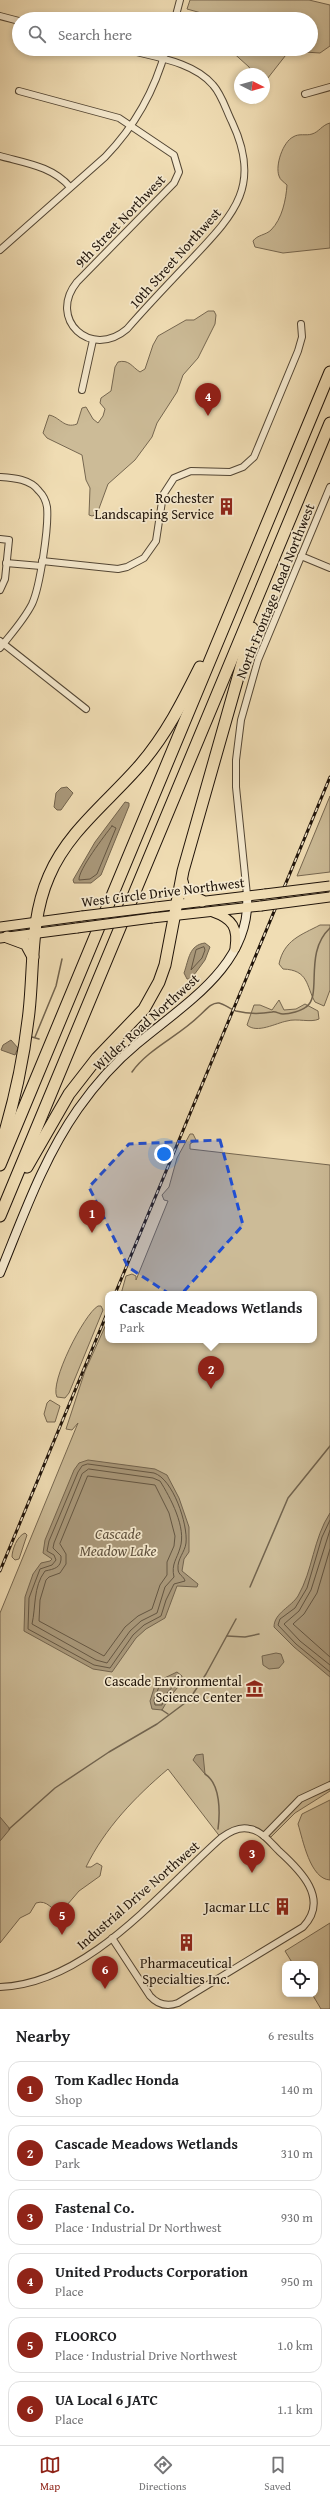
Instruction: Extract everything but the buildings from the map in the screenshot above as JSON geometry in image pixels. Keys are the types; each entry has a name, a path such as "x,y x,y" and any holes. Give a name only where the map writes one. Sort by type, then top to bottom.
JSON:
{"highway":[{"path":"0,1166 330,372"},
{"path":"0,1216 330,423"},
{"path":"0,1219 48,1128 69,1094 97,1058 139,1014 153,995 165,965 175,904 182,876 248,640 298,501"},
{"path":"0,1148 15,1095 24,1051 35,928 48,878 61,852 75,834 136,770 159,740 177,711 238,592"},
{"path":"182,876 185,893 202,901"},
{"path":"4,937 23,942 30,950 33,958"}],"main road":[{"name":"West Circle Drive Northwest","path":"4,937 82,916 330,886"},
{"name":"West Circle Drive Northwest","path":"0,927 77,928 330,897"},
{"path":"212,911 225,917 234,926 236,934 235,948"}],"street":[{"path":"177,12 180,0"},
{"path":"0,16 12,19"},
{"name":"10th Street Northwest","path":"93,340 114,338 126,329 227,222 236,206 242,190 244,168 243,147 216,88 200,73 149,56"},
{"path":"0,250 110,151 131,125 154,87 164,56"},
{"path":"305,94 330,87"},
{"name":"9th Street Northwest","path":"19,91 111,115 131,125 174,156 179,172 174,183 71,290 67,302 69,320 76,330 93,340"},
{"path":"0,156 54,172 70,187"},
{"path":"0,557 7,560 42,564 118,569 136,564 151,550 156,541 163,495 174,478 191,471 230,472 248,463 259,447 298,351 302,337 301,324"},
{"path":"82,390 93,340"},
{"path":"0,477 19,479 35,486 43,497 47,513 39,586 32,604 1,644 86,709"},
{"name":"North Frontage Road Northwest","path":"247,895 236,787 240,727 258,660 330,487"},
{"path":"0,539 9,540 5,579 0,590"},
{"path":"301,556 330,568"},
{"name":"Wilder Road Northwest","path":"0,1273 46,1163 64,1130 83,1101 120,1059 217,976 235,948 245,925 248,907 247,895"},
{"path":"112,1938 150,1996 160,2007 178,2003 303,1927 310,1919 314,1902 313,1889 307,1878 264,1836 300,1799 330,1785"},
{"name":"Industrial Drive Northwest","path":"0,1987 35,1982 63,1972 79,1963 112,1938 227,1833 248,1828 264,1836"}],"highlighted area":[{"path":"220,1140 243,1225 177,1299 128,1267 89,1187 129,1144"}],"shaded area":[{"path":"190,0 309,0 330,5 330,46 318,53 318,12 198,12 187,9"},
{"path":"237,56 285,56 270,75 270,68 250,68"},
{"path":"330,123 330,248 283,253 255,247 253,241 257,237 267,233 275,226 283,209 287,185 281,180 278,166 281,154 286,144 295,136 312,134"},
{"path":"208,311 214,311 216,315 215,324 198,358 183,375 177,392 157,423 152,437 135,460 108,484 97,514 92,516 89,515 90,488 86,480 82,455 47,438 43,433 49,415 65,424 73,425 77,424 82,408 86,407 93,419 98,423 103,416 105,409 100,403 101,398 111,391 115,367 118,362 122,361 128,363 140,372 145,369 153,345 158,336 186,320 194,320"},
{"path":"330,796 330,872 297,876"},
{"path":"320,925 330,925 330,990 324,1006 315,1002 308,985 298,972 283,969 279,964 285,949 294,939"},
{"path":"279,1000 284,1010 296,1009 305,1004 318,1011 319,1019 312,1021 291,1020 261,1028 247,1025 254,1005 260,1005 272,1010"},
{"path":"190,1134 193,1134 196,1140 190,1144 190,1149 330,1165 330,1791 295,1813 271,1837 264,1836 248,1828 221,1838 168,1769 133,1802 102,1839 86,1867 91,1867 97,1863 102,1866 100,1876 79,1891 61,1912 55,1910 47,1904 40,1902 36,1903 30,1913 20,1918 0,1943 0,1613 78,1423 72,1430 66,1429 85,1371 105,1327 105,1343 317,1343 317,1291 122,1291 126,1276 132,1274 136,1276 136,1280 168,1201 164,1200 162,1195 169,1187 177,1158"},
{"path":"98,1306 101,1306 103,1310 69,1393 65,1398 57,1397 56,1389 58,1378 69,1349 85,1322"},
{"path":"50,1400 60,1406 55,1422 47,1422 44,1414 47,1403"},
{"path":"25,1533 27,1535 19,1559 15,1560 12,1557 14,1547 17,1540"},
{"path":"330,1800 330,1880 323,1878 312,1866 308,1858 298,1824 302,1814"},
{"path":"330,1923 330,2009 321,2009 314,1997 318,1997 318,1961 291,1961 285,1951"}],"water":[{"path":"67,787 73,793 61,810 57,810 54,807 56,793 61,788"},
{"path":"125,802 129,803 129,806 101,875 91,883 74,883 73,880 95,842"},
{"path":"205,943 210,947 205,960 191,979 187,979 184,973 190,954 200,944"},
{"path":"11,1040 18,1048 15,1055 1,1050 3,1045"},
{"name":"Cascade Meadow Lake","path":"88,1460 155,1469 167,1475 179,1498 189,1527 189,1552 184,1559 182,1571 198,1584 197,1587 177,1586 165,1618 146,1629 136,1638 112,1672 93,1669 24,1631 25,1597 33,1574 41,1563 52,1559 43,1553 45,1540 74,1470 79,1463"},
{"path":"330,1513 330,1677 294,1647 274,1627 277,1618 295,1600 303,1586 320,1533"},
{"path":"276,1653 281,1654 284,1662 279,1668 269,1669 263,1665 262,1656"},
{"path":"177,1672 182,1676 182,1682 169,1698 162,1710 152,1709 150,1701 156,1682"},
{"path":"203,1754 205,1774 193,1760 196,1755"},
{"path":"0,1817 10,1829 0,1841"}],"waterway":[{"path":"132,1072 146,1056 182,1030 213,1004 223,1004 236,1011 245,1013 273,1012 286,1014 306,1007 311,1001 313,994 317,949 322,938 330,928"},
{"path":"35,1037 56,986 62,959"},
{"path":"32,1037 39,1039"},
{"path":"250,1587 288,1498 330,1446"},
{"path":"9,1829 55,1788 109,1752 157,1724 189,1700 206,1674 236,1619"},
{"path":"227,1636 245,1637 259,1634"},
{"path":"162,1710 168,1714"},
{"path":"205,1774 210,1779 217,1792 219,1808 218,1829"}],"railway":[{"path":"116,1291 330,777"},
{"path":"0,1571 105,1318"}],"place":[{"name":"United Products Corporation","path":"208,416"},
{"name":"Rochester Landscaping Service","path":"227,506"},
{"name":"Tom Kadlec Honda","path":"92,1233"},
{"name":"Cascade Meadows Wetlands","path":"211,1389"},
{"name":"Cascade Environmental Science Center","path":"255,1689"},
{"name":"Fastenal Co.","path":"252,1873"},
{"name":"Jacmar LLC","path":"283,1907"},
{"name":"FLOORCO","path":"62,1935"},
{"name":"Pharmaceutical Specialties Inc.","path":"186,1943"},
{"name":"UA Local 6 JATC","path":"105,1989"}]}
